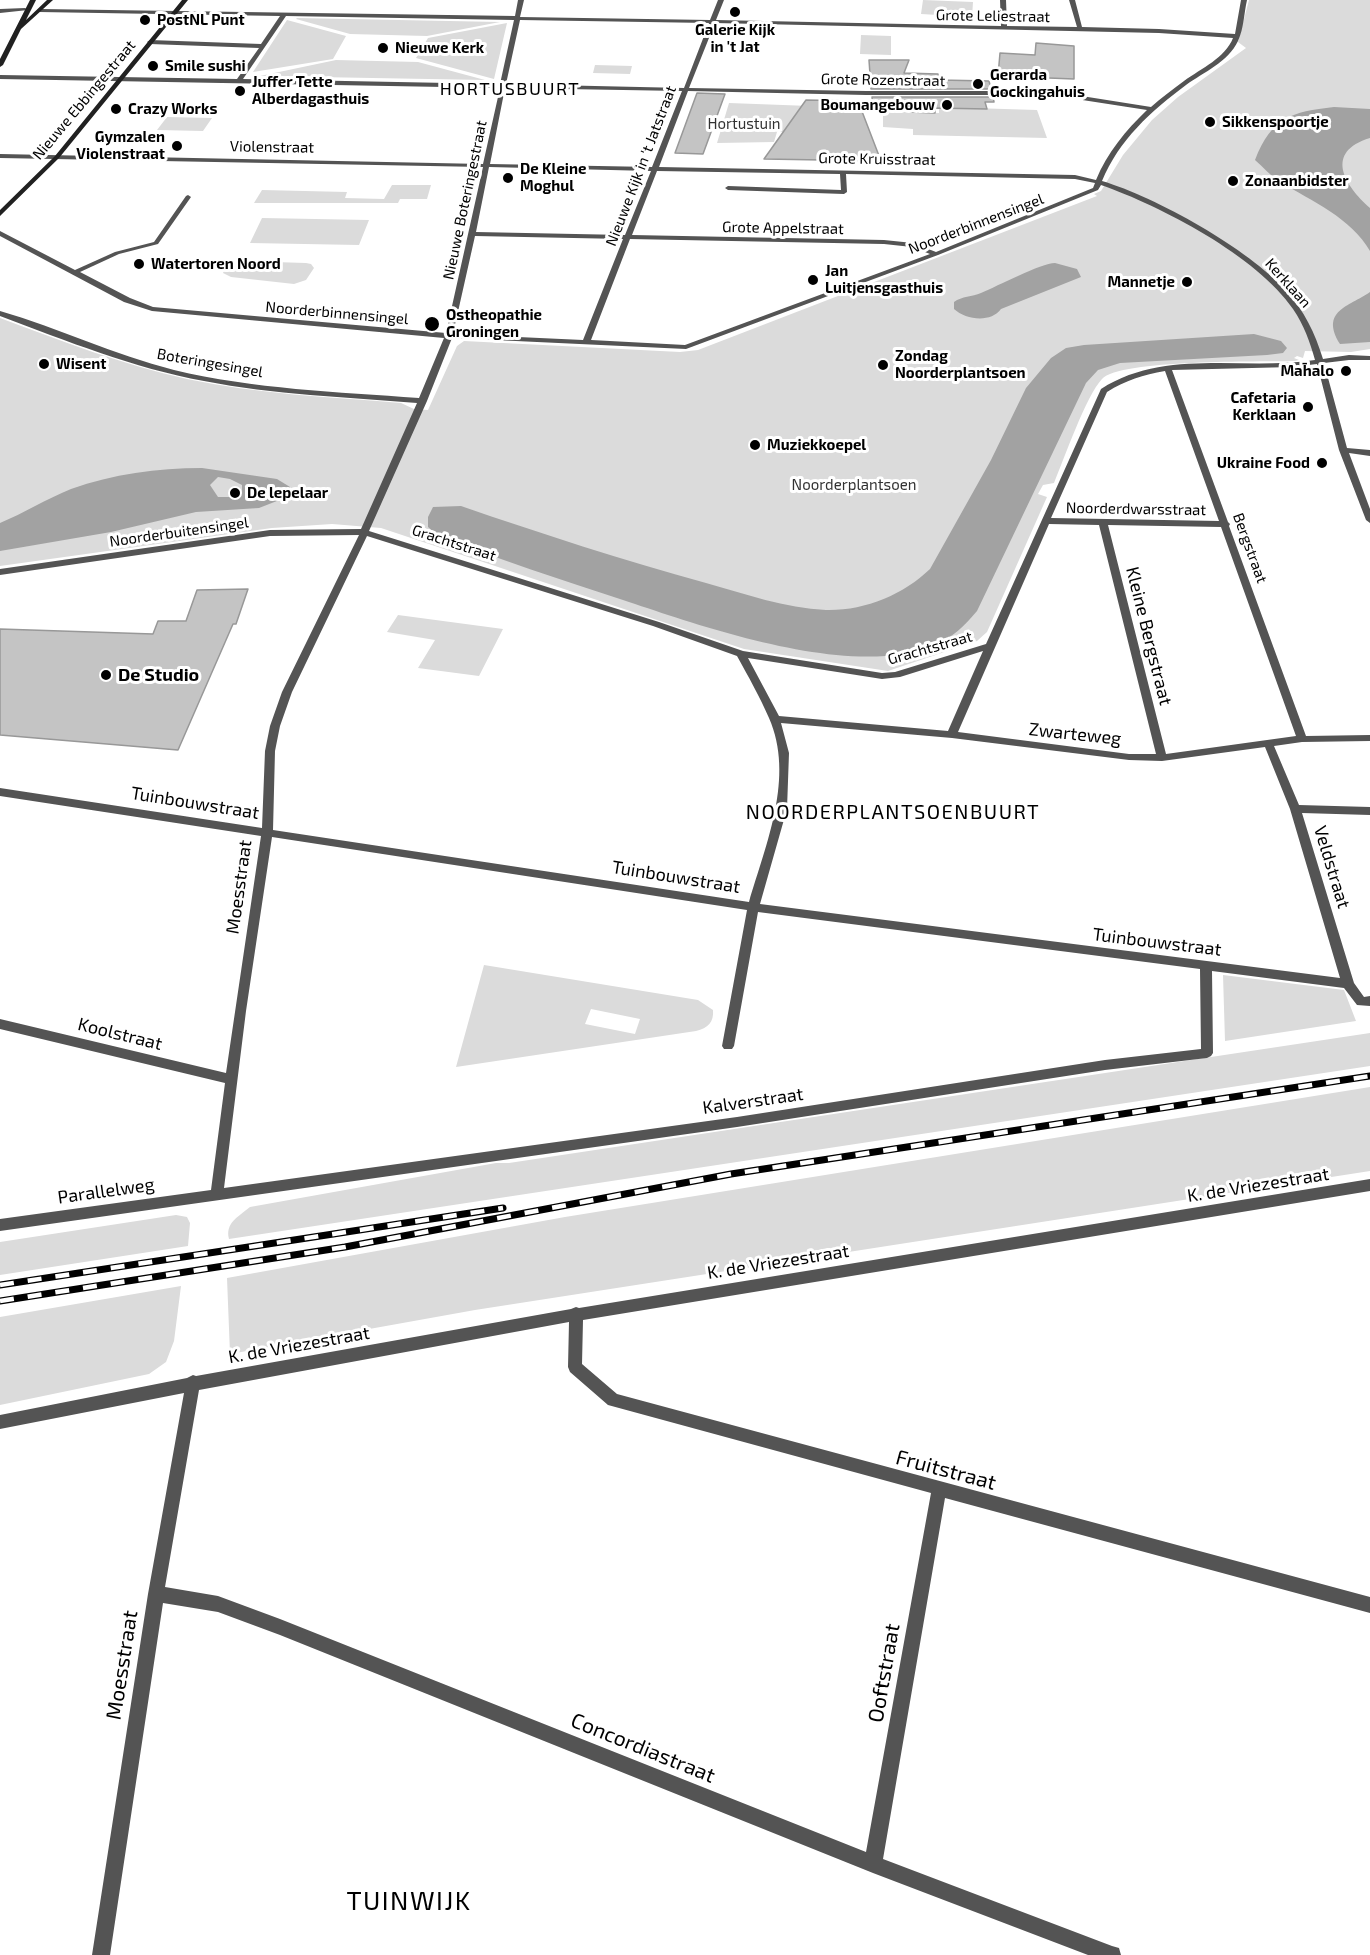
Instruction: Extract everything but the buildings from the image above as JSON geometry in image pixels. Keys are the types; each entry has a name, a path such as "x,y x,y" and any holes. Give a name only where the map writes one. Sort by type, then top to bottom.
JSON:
{"street":[{"path":"0,65 20,28 25,10 33,0"},
{"path":"20,28 41,11 50,0"},
{"name":"Nieuwe Ebbingestraat","path":"0,214 57,157 185,0"},
{"name":"Nieuwe Boteringestraat","path":"423,401 449,336 521,0"},
{"name":"Nieuwe Kijk in 't Jatstraat","path":"586,343 722,0"},
{"path":"1003,0 1004,28"},
{"path":"1072,0 1080,29"},
{"path":"1236,36 1244,0"},
{"path":"0,9 10,12 25,10"},
{"name":"Grote Leliestraat","path":"41,11 713,21 1080,29 1236,36"},
{"path":"239,81 284,14"},
{"name":"Noorderbinnensingel","path":"0,233 127,300 152,309 449,336 676,347 695,345 1080,198 1096,189 1107,159 1125,135 1151,109 1218,60 1234,42 1236,36"},
{"path":"150,42 264,46"},
{"name":"Grote Rozenstraat","path":"0,76 970,94 1050,93 1151,109"},
{"name":"Violenstraat","path":"0,156 655,168"},
{"name":"Grote Kruisstraat","path":"655,168 1075,177 1099,180"},
{"path":"728,188 844,192 843,172"},
{"name":"Kerklaan","path":"1099,180 1170,213 1226,244 1257,267 1284,294 1306,324 1320,360 1343,450 1370,519"},
{"path":"75,272 117,253 156,243 188,197"},
{"name":"Grote Appelstraat","path":"472,234 896,243 914,245 936,254"},
{"name":"Boteringesingel","path":"0,313 108,353 174,372 248,385 423,401"},
{"path":"1347,356 1370,353"},
{"path":"1347,356 1370,358"},
{"name":"Grachtstraat","path":"363,532 601,606 741,654 882,676 896,675 990,646 1104,391 1114,382 1130,375 1168,369 1294,364 1347,356"},
{"name":"Bergstraat","path":"1168,369 1302,739"},
{"name":"Moesstraat","path":"217,1193 267,832 270,751 281,707 423,401"},
{"path":"1343,450 1370,453"},
{"name":"Noorderdwarsstraat","path":"1046,521 1226,524"},
{"name":"Kleine Bergstraat","path":"1103,523 1162,758"},
{"name":"Noorderbuitensingel","path":"0,572 270,533 331,530 363,532"},
{"path":"952,735 990,646"},
{"path":"728,1046 753,908 782,809 784,753 776,719 741,654"},
{"name":"Zwarteweg","path":"776,719 1162,758 1302,739 1370,738"},
{"name":"Veldstraat","path":"1268,743 1295,809 1348,984 1365,1002"},
{"name":"Tuinbouwstraat","path":"0,792 753,908 1348,984"},
{"path":"1295,809 1370,811"},
{"name":"Kalverstraat","path":"217,1193 737,1122 1105,1065 1207,1053 1206,966"},
{"name":"Koolstraat","path":"0,1024 232,1080"},
{"name":"K. de Vriezestraat","path":"0,1422 193,1382 576,1313 1370,1185"},
{"name":"Parallelweg","path":"0,1225 217,1193"},
{"name":"Fruitstraat","path":"576,1313 574,1366 613,1400 1370,1605"},
{"name":"Moesstraat","path":"101,1955 156,1594 193,1382"},
{"name":"Ooftstraat","path":"873,1864 939,1490"},
{"name":"Concordiastraat","path":"156,1594 218,1604 280,1627 873,1864 1112,1955"}],"green space":[{"path":"923,0 973,2 972,17 921,14"},
{"name":"Noorderplantsoen","path":"1249,0 1370,0 1370,349 1351,352 1305,351 1303,358 1297,356 1294,358 1299,360 1295,361 1193,363 1135,368 1114,373 1102,379 1082,413 1054,483 1043,485 1038,494 1047,497 987,632 977,641 888,671 744,649 381,528 332,524 272,528 0,566 0,318 116,360 187,379 267,392 401,403 414,409 428,410 457,346 464,341 680,352 698,350 1097,196 1094,194 1101,191 1123,155 1152,120 1178,97 1246,48 1238,42"},
{"path":"296,19 500,22 427,36 350,34"},
{"path":"287,20 346,36 333,59 253,72"},
{"path":"507,23 494,79 416,58 428,38"},
{"path":"861,35 891,36 891,55 860,54"},
{"path":"336,60 418,62 485,80 260,76"},
{"path":"595,65 632,66 630,74 593,73"},
{"name":"Hortustuin","path":"729,103 810,106 845,133 777,132 774,142 717,143"},
{"path":"939,107 1037,110 1047,138 913,135 913,129 883,127 883,111 939,113"},
{"path":"167,117 212,118 203,131 157,130"},
{"path":"392,185 431,185 427,199 400,199 398,203 254,203 262,190 347,192 345,198 384,199"},
{"path":"262,218 369,220 359,245 250,243"},
{"path":"242,261 306,263 311,264 314,268 306,280 294,284 231,277 223,273 226,266"},
{"path":"398,615 503,629 479,676 418,668 435,640 387,632"},
{"path":"484,965 698,1000 713,1010 709,1024 696,1031 456,1067","holes":["591,1009 640,1019 635,1034 585,1024"]},
{"path":"1223,975 1344,990 1356,1021 1225,1041"},
{"path":"1370,1033 1370,1066 229,1239 231,1224 250,1207 496,1163 509,1163"},
{"path":"1370,1087 1370,1171 475,1310 230,1354 227,1278 565,1217"},
{"path":"176,1215 187,1217 190,1223 188,1246 0,1275 0,1242"},
{"path":"181,1286 174,1341 166,1362 149,1374 0,1405 0,1317"}],"shaded area":[{"path":"1334,107 1370,109 1370,138 1356,144 1347,152 1343,160 1343,170 1353,189 1370,208 1370,251 1362,239 1342,220 1318,203 1280,182 1255,160 1268,134 1285,119 1306,111"},
{"path":"1055,263 1077,269 1081,277 1001,309 985,318 965,316 954,309 954,302 957,300 981,293 1019,275"},
{"path":"1370,292 1370,342 1340,344 1333,324 1335,317 1346,306"},
{"path":"1254,334 1281,341 1287,348 1283,353 1267,355 1120,363 1098,370 1086,383 977,611 963,627 947,639 901,654 863,657 821,653 778,646 736,635 507,561 438,536 428,527 428,517 433,507 461,506 613,556 765,600 811,609 854,608 895,594 908,587 930,569 991,460 1026,388 1051,358 1066,348 1084,345"},
{"path":"202,468 277,479 290,487 290,491 282,499 259,508 196,512 111,532 0,551 0,523 62,493 119,476","holes":["218,477 230,479 242,485 242,493 235,497 218,497 210,485"]}],"railway":[{"path":"0,1301 345,1247 731,1174 1370,1076"},
{"path":"0,1285 503,1208"}],"place":[{"name":"Galerie Kijk in 't Jat","path":"735,12"},
{"name":"PostNL Punt","path":"145,20"},
{"name":"Nieuwe Kerk","path":"383,48"},
{"name":"Smile sushi","path":"153,66"},
{"name":"Gerarda Gockingahuis","path":"978,84"},
{"name":"Juffer Tette Alberdagasthuis","path":"240,91"},
{"name":"Boumangebouw","path":"947,105"},
{"name":"Crazy Works","path":"116,109"},
{"name":"Sikkenspoortje","path":"1210,122"},
{"name":"Gymzalen Violenstraat","path":"177,146"},
{"name":"De Kleine Moghul","path":"508,178"},
{"name":"Zonaanbidster","path":"1233,181"},
{"name":"Watertoren Noord","path":"139,264"},
{"name":"Jan Luitjensgasthuis","path":"813,280"},
{"name":"Mannetje","path":"1187,282"},
{"name":"Ostheopathie Groningen","path":"432,324"},
{"name":"Wisent","path":"44,364"},
{"name":"Zondag Noorderplantsoen","path":"883,365"},
{"name":"Mah̄alo","path":"1346,371"},
{"name":"Cafetaria Kerklaan","path":"1308,407"},
{"name":"Muziekkoepel","path":"755,445"},
{"name":"Ukraine Food","path":"1322,463"},
{"name":"De lepelaar","path":"235,493"},
{"name":"De Studio","path":"106,675"}],"district":[{"name":"HORTUSBUURT","path":"510,89"},
{"name":"NOORDERPLANTSOENBUURT","path":"893,812"},
{"name":"TUINWIJK","path":"409,1901"}]}
